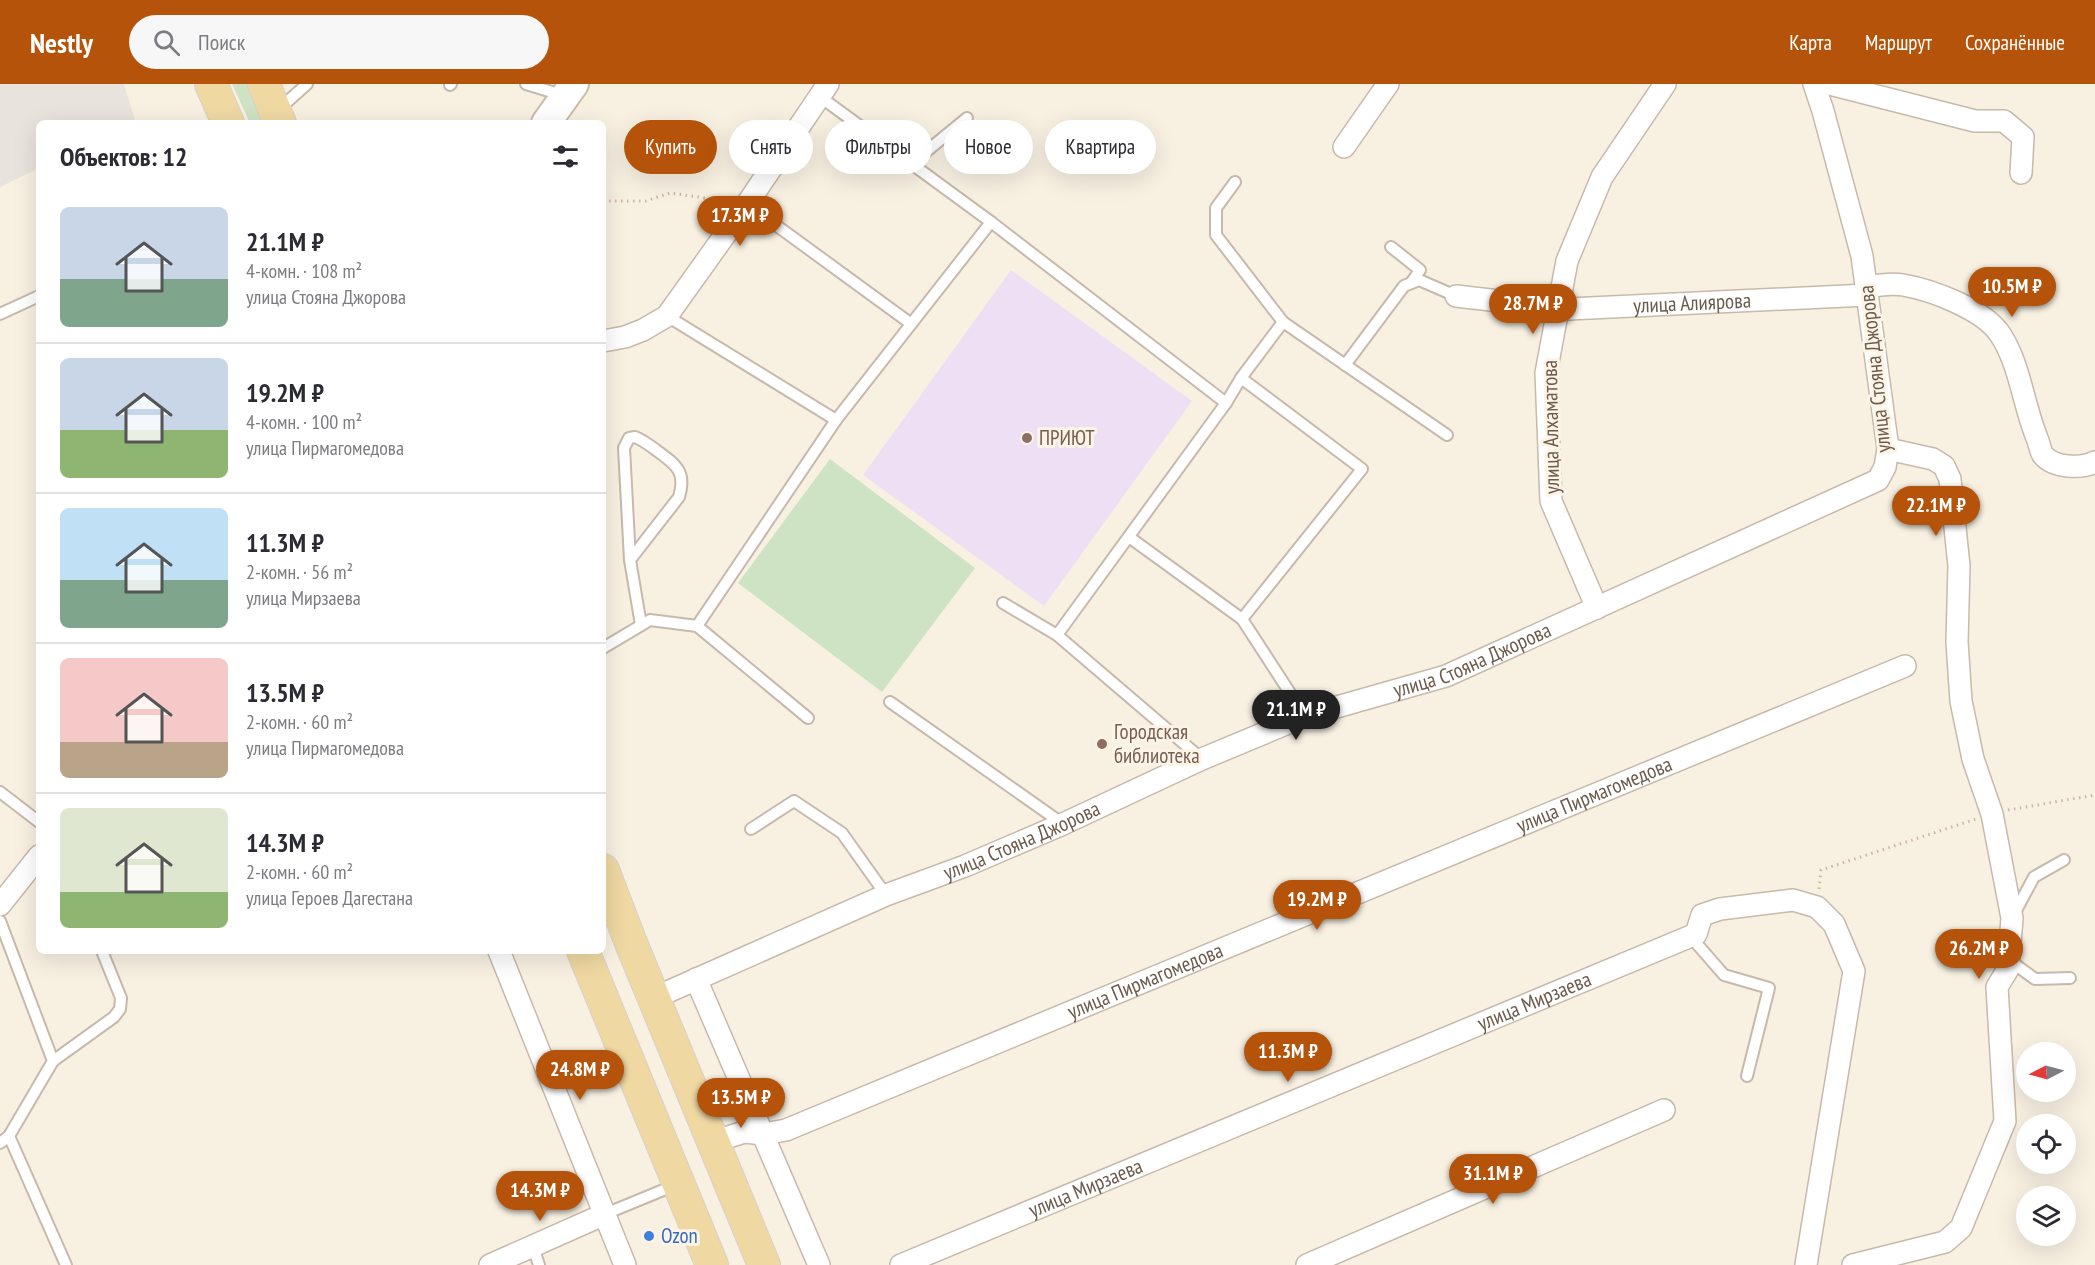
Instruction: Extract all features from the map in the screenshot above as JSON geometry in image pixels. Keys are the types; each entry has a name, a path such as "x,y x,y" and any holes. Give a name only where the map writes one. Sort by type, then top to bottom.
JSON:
{"main road":[{"path":"211,84 225,120"},
{"path":"264,84 278,118"},
{"path":"549,120 570,101"},
{"path":"606,878 762,1261"},
{"path":"584,954 712,1265"},
{"path":"720,1265 722,1255 735,1250 762,1261"}],"street":[{"path":"1344,147 1388,84"},
{"name":"улица Алхаматова","path":"1597,608 1551,501 1546,373 1567,261 1602,177 1665,84"},
{"name":"улица Стояна Джорова","path":"654,998 886,895 964,866 1063,824 1202,759 1305,716 1446,676 1878,480 1885,466 1888,449 1862,256 1814,84"},
{"path":"1830,84 1975,121 2004,121 2023,137 2021,173"},
{"path":"606,340 625,337 643,330 667,316 747,204 824,90"},
{"name":"улица Алиярова","path":"1456,296 1581,308 1867,291 1902,285 1926,291 1968,309 1992,324 2001,335 2043,455 2059,465 2087,466 2095,462"},
{"path":"1853,1265 1945,1242 1960,1228 2005,1121 1997,987 2008,969 2012,918 1992,814 1973,759 1961,701 1957,642 1959,566 1950,479 1944,466 1933,459 1888,449"},
{"name":"улица Пирмагомедова","path":"713,1142 744,1132 764,1134 797,1125 1905,666"},
{"path":"0,905 36,860"},
{"path":"1690,936 1696,934 1702,915 1720,909 1793,900 1817,907 1834,924 1854,971 1806,1265"},
{"name":"улица Мирзаева","path":"901,1265 1690,936"},
{"path":"500,954 625,1265"},
{"path":"696,979 819,1265"},
{"path":"1307,1265 1664,1110"},
{"path":"490,1265 536,1256 605,1214"}],"lane":[{"path":"278,118 307,84"},
{"path":"526,84 570,101"},
{"path":"824,90 859,120"},
{"path":"932,147 967,118"},
{"path":"925,174 1226,403"},
{"path":"1235,182 1216,208 1216,235 1283,322 1447,435"},
{"path":"747,204 910,324"},
{"path":"697,626 836,420 990,222"},
{"path":"1346,365 1404,286 1411,284 1420,270 1391,248"},
{"name":"улица Алиярова","path":"1411,284 1419,280 1456,296"},
{"path":"0,314 36,297"},
{"path":"667,316 836,420"},
{"path":"1058,635 1283,322"},
{"path":"1241,378 1362,469 1242,619"},
{"path":"630,560 679,497 682,486 678,469 672,461 635,436 629,438 624,448 630,560 641,625"},
{"path":"1129,537 1242,619 1305,716"},
{"path":"1003,603 1058,635 1202,759"},
{"path":"606,646 650,620 697,626 807,718"},
{"path":"890,702 1063,824"},
{"path":"0,792 36,820"},
{"path":"751,829 794,801 842,833 886,895"},
{"path":"2012,918 2034,877 2064,860"},
{"path":"0,921 53,1061"},
{"path":"1690,936 1724,975 1769,988 1747,1076"},
{"path":"0,1143 9,1136 53,1061 114,1017 120,1010 121,998 103,954"},
{"path":"2008,960 2035,979 2070,978"},
{"path":"9,1136 66,1265"},
{"path":"605,1214 678,1184"}],"path":[{"path":"606,201 646,201 670,193 747,204"},
{"path":"1821,870 1992,814 2020,807 2095,795"}],"shaded area":[{"path":"0,84 124,84 135,120 36,120 36,169 0,187"},
{"name":"ПРИЮТ","path":"1011,270 1192,401 1044,606 863,475"}],"green space":[{"path":"232,84 247,84 263,120 249,120"},
{"path":"830,459 975,568 882,692 738,583"}],"place":[{"name":"ПРИЮТ","path":"1027,438"},
{"name":"Городская библиотека","path":"1102,744"},
{"name":"Ozon","path":"649,1236"}]}
